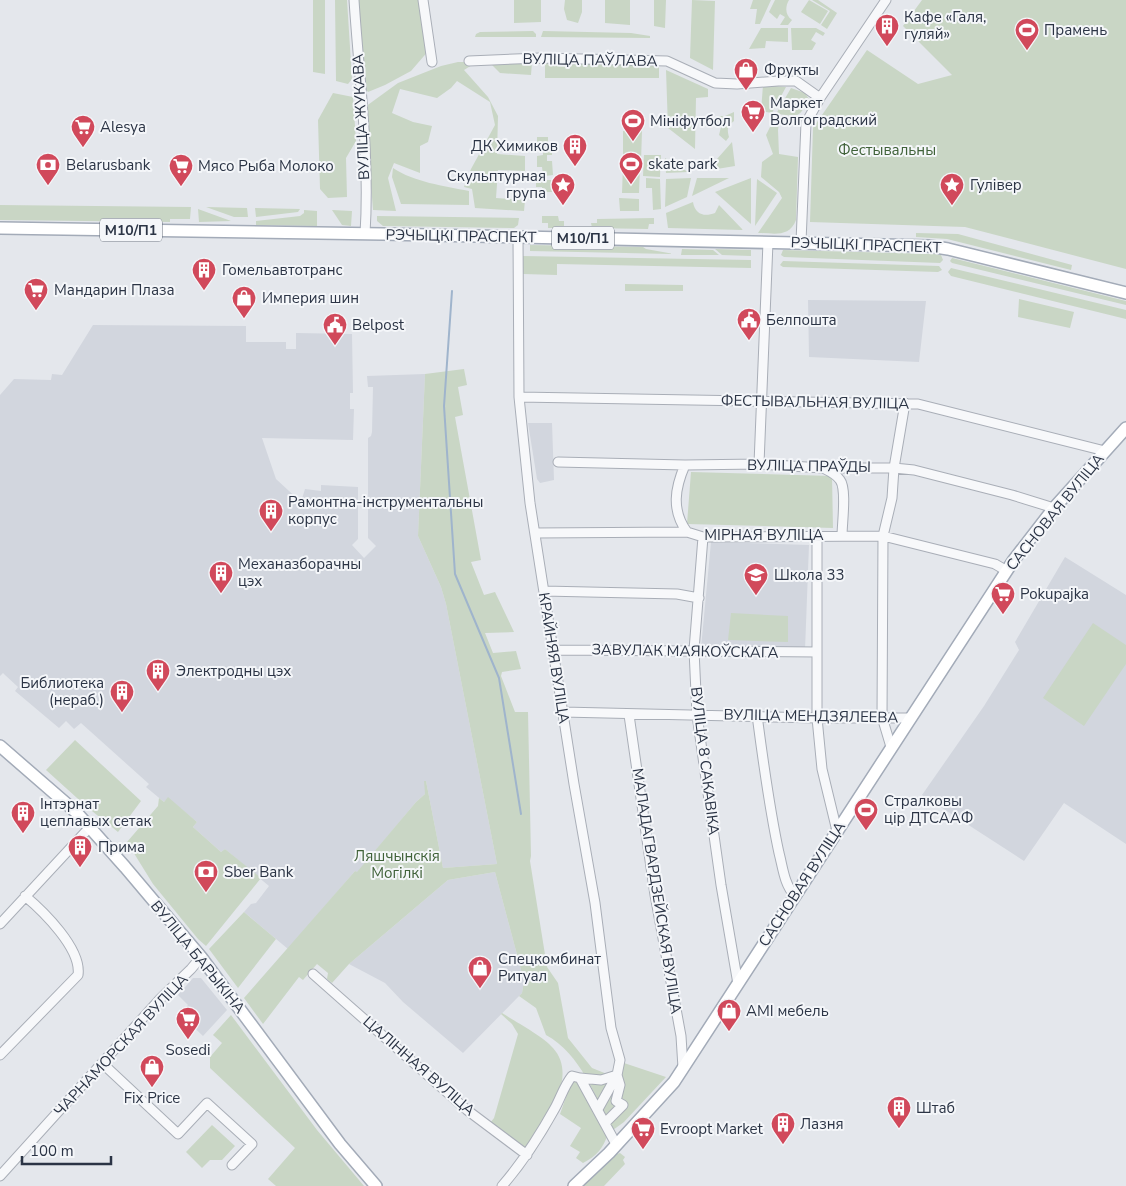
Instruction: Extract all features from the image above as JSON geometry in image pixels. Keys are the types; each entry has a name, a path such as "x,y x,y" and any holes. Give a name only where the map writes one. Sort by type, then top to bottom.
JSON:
{"main road":[{"name":"РЭЧЫЦКІ ПРАСПЕКТ","path":"0,228 801,242 929,246 1126,293"},
{"name":"САСНОВАЯ ВУЛІЦА","path":"574,1186 609,1153 674,1082 1007,571 1054,508 1126,428"},
{"name":"ВУЛІЦА БАРЫКІНА","path":"0,746 76,812 90,827 201,958 340,1144 376,1186"}],"street":[{"name":"ВУЛІЦА ЖУКАВА","path":"354,0 365,148 365,234"},
{"path":"423,0 432,62"},
{"path":"801,242 806,123 820,98 886,0"},
{"name":"ВУЛІЦА ПАЎЛАВА","path":"469,61 540,58 667,61 715,83 796,82 820,98"},
{"name":"КРАЙНЯЯ ВУЛІЦА","path":"518,237 519,396 530,502 562,712 595,903 611,1028 620,1060 617,1075 598,1109"},
{"path":"759,464 768,242"},
{"name":"ФЕСТЫВАЛЬНАЯ ВУЛІЦА","path":"519,396 918,404 1105,451"},
{"path":"891,747 882,717 883,536 892,498 894,468 905,403"},
{"name":"ВУЛІЦА ПРАЎДЫ","path":"558,462 686,465 759,464 823,468 894,468 914,470 1012,495 1054,508"},
{"name":"МІРНАЯ ВУЛІЦА","path":"686,465 679,480 676,510 687,532"},
{"name":"МІРНАЯ ВУЛІЦА","path":"823,468 834,474 841,481 843,491 842,536"},
{"name":"МІРНАЯ ВУЛІЦА","path":"535,533 687,532 703,537 883,536 995,564 1007,571"},
{"path":"818,536 817,718 822,769 836,831"},
{"name":"ВУЛІЦА 8 САКАВІКА","path":"703,537 694,650 697,715 738,984"},
{"path":"544,591 677,594 699,598"},
{"name":"ЗАВУЛАК МАЯКОЎСКАГА","path":"554,650 817,652"},
{"name":"ВУЛІЦА МЕНДЗЯЛЕЕВА","path":"562,712 757,715 817,718 910,718"},
{"name":"МАЛАДАГВАРДЗЕЙСКАЯ ВУЛІЦА","path":"629,714 655,895 681,1036 684,1068"},
{"path":"757,715 773,826 783,874 790,890 795,896"},
{"path":"0,924 90,827"},
{"path":"0,1055 78,974 72,949 55,926 25,896"},
{"name":"ЧАРНАМОРСКАЯ ВУЛІЦА","path":"0,1176 102,1063 201,958"},
{"name":"ЦАЛІННАЯ ВУЛІЦА","path":"313,974 467,1110 527,1155"},
{"path":"102,1063 178,1134 207,1103 252,1144 232,1165"},
{"path":"502,1186 527,1155 556,1107 566,1084 576,1077 601,1080 617,1075"},
{"name":"КРАЙНЯЯ ВУЛІЦА","path":"605,1123 622,1105 616,1101 620,1085 617,1075"},
{"path":"576,1077 598,1109 616,1144"}],"shaded area":[{"path":"808,300 926,301 919,362 809,357"},
{"path":"93,325 246,326 246,342 286,342 286,349 296,349 296,333 352,334 353,393 350,393 350,409 354,409 353,440 262,438 276,479 301,502 305,489 321,491 321,485 358,487 358,539 352,545 364,558 376,546 368,538 368,438 372,432 373,387 368,387 367,376 425,374 418,536 441,587 446,604 497,864 443,868 426,781 425,794 288,949 244,912 251,904 256,903 269,886 225,849 221,852 193,827 197,822 168,798 164,802 146,787 149,784 81,723 74,729 66,721 59,728 15,691 18,687 3,673 0,676 0,395 14,379 51,380 52,374 62,375"},
{"path":"528,423 552,423 554,480 540,483 537,479"},
{"name":"Школа 33","path":"711,542 809,545 805,650 701,648"},
{"path":"1065,557 1126,595 1126,844 1064,803 1024,861 922,795 984,706 1019,650 1015,642"},
{"path":"495,872 524,981 522,993 463,1053 403,1002 385,983 349,964 448,880"},
{"path":"193,978 201,978 227,1010 203,1036 180,1014 188,1005 178,995"}],"green space":[{"path":"313,0 325,0 325,74 313,72"},
{"path":"335,0 347,0 352,79 348,84 336,81"},
{"path":"358,0 423,0 430,49 411,71 368,92 364,87"},
{"path":"514,0 541,0 541,22 514,23"},
{"path":"565,0 582,0 582,12 578,23 567,20 564,9"},
{"path":"605,0 630,0 630,25 605,23"},
{"path":"654,0 666,0 665,28 654,26"},
{"path":"692,0 715,1 713,70 690,58"},
{"path":"753,0 771,0 760,24 755,24 757,9 750,9"},
{"path":"775,0 789,0 786,11 792,20 788,25 780,25 785,17 780,14 777,19 769,12"},
{"path":"809,0 828,11 820,24 801,12"},
{"path":"812,0 818,0 837,13 827,29 821,25 830,11"},
{"name":"Фестывальны","path":"922,0 1126,0 1126,269 965,227 810,222 813,128 867,50 918,84 952,75 903,26"},
{"path":"761,28 788,28 788,42 766,41 765,48 749,49"},
{"path":"791,28 816,28 825,33 823,36 816,32 811,40 816,43 812,50 792,50"},
{"path":"533,31 536,37 475,37 480,32"},
{"path":"543,31 631,33 650,36 650,38 541,37"},
{"path":"458,62 532,62 531,75 500,73 492,65 472,65 464,70 488,97 498,116 497,154 525,156 525,171 498,170 496,198 525,200 524,211 475,208 472,189 464,187 471,169 495,125 490,102 457,81 437,98 400,89 392,113 413,122 432,126 428,142 420,146 420,173 394,163 388,178 396,211 373,210 365,107 398,83 441,66"},
{"path":"545,62 659,64 659,78 545,78"},
{"path":"666,70 708,89 708,97 696,98 695,149 668,128"},
{"path":"763,85 786,87 772,113 761,111"},
{"path":"791,88 805,93 809,99 805,106 800,114 797,115 776,114"},
{"path":"333,93 353,97 356,141 346,158 347,197 328,198 320,189 318,120"},
{"path":"734,112 734,121 729,126 729,137 726,141 719,135 721,127 716,123 718,116 725,116"},
{"path":"780,118 778,130 779,154 798,157 796,220 793,226 785,232 775,234 758,233 782,198 779,192 761,177 762,162 773,154 766,135 774,119"},
{"name":"Мініфутбол","path":"623,131 642,131 641,162 623,161"},
{"path":"537,137 548,137 548,143 552,144 552,155 547,155 547,161 552,161 553,175 545,176 546,180 551,180 552,192 542,192 542,187 536,187 536,176 543,175 542,167 537,167 537,156 543,155 543,148 537,148"},
{"path":"732,142 735,166 717,169 717,159"},
{"path":"644,155 661,155 660,177 643,176"},
{"path":"665,158 688,172 666,173"},
{"name":"skate park","path":"623,165 640,166 639,193 622,193"},
{"path":"393,168 410,177 469,191 469,205 401,204 392,177"},
{"path":"646,178 660,179 661,209 653,210 652,188 646,188"},
{"path":"691,178 687,197 665,207 666,179"},
{"path":"697,178 729,178 692,196"},
{"path":"751,178 751,224 715,192"},
{"path":"757,179 777,193 755,226"},
{"path":"619,198 639,199 639,211 620,211"},
{"path":"693,202 696,210 704,215 715,213 719,205 743,230 668,228 666,213"},
{"path":"0,205 191,207 190,219 170,219 170,222 0,220"},
{"path":"206,207 247,208 248,217 234,217"},
{"path":"255,208 300,209 298,212 256,217"},
{"path":"198,209 231,221 199,222"},
{"path":"304,210 317,211 317,226 256,225 256,221 300,216 304,213"},
{"path":"332,210 352,211 351,226 342,225"},
{"path":"377,216 519,218 518,225 514,228 383,226 377,221"},
{"path":"542,216 558,216 559,221 564,221 564,228 548,228 548,223 542,223"},
{"path":"654,218 654,224 649,224 648,229 592,228 591,223 597,223 597,219"},
{"path":"916,233 958,234 1072,265 1071,270 947,239 916,237"},
{"path":"530,245 643,247 674,254 530,251"},
{"path":"682,249 713,250 719,255 681,255"},
{"path":"715,249 751,250 751,256 722,255"},
{"path":"783,250 935,254 941,255 943,260 940,263 784,257 781,255"},
{"path":"522,256 751,260 751,268 557,264 557,275 523,274"},
{"path":"952,258 1126,301 1126,305 952,263 950,261"},
{"path":"783,261 939,266 942,270 938,272 783,267 780,265"},
{"path":"951,268 1126,310 1126,319 951,276 948,272"},
{"path":"625,284 683,285 683,291 625,291"},
{"path":"1019,299 1074,312 1070,328 1018,317"},
{"name":"Ляшчынскія Могілкі","path":"464,369 467,385 458,387 463,415 455,417 481,560 471,562 484,595 495,592 514,632 485,633 493,653 516,651 521,669 502,672 501,676 515,712 528,712 530,861 547,967 558,983 568,1038 592,1068 607,1074 621,1072 624,1063 666,1077 624,1122 613,1130 578,1065 569,1053 546,1035 536,1008 519,996 522,993 524,981 495,872 448,880 349,964 332,983 327,979 328,973 317,964 303,980 299,977 263,1024 244,998 425,794 424,781 426,781 443,868 497,864 446,604 441,587 418,536 425,374"},
{"path":"691,472 832,476 833,528 687,524"},
{"path":"731,613 788,616 788,642 728,640"},
{"path":"1093,623 1126,645 1126,664 1084,726 1043,698"},
{"path":"75,740 141,801 118,832 46,770"},
{"path":"168,797 197,822 193,827 221,852 225,849 261,878 206,946 198,939 153,884 127,842 158,806 159,798 164,802"},
{"path":"244,912 276,939 238,988 209,949"},
{"path":"502,1013 543,1039 553,1048 560,1060 563,1073 561,1087 556,1100 526,1150 490,1123 494,1118 518,1034"},
{"path":"231,1015 317,1130 364,1186 276,1186 268,1179 295,1148 210,1068 210,1057 222,1043 213,1035"},
{"path":"572,1080 579,1081 608,1134 599,1151 583,1163 576,1158 580,1152 570,1146 581,1128 560,1114"},
{"path":"212,1125 235,1146 222,1160 210,1160 202,1168 186,1152"},
{"path":"620,1153 625,1157 623,1160 625,1164 604,1186 582,1186 614,1155"}],"waterway":[{"path":"452,291 444,406 455,574 499,678 521,814"}],"place":[{"name":"Кафе «Галя, гуляй»","path":"887,47"},
{"name":"Прамень","path":"1027,51"},
{"name":"Фрукты","path":"746,91"},
{"name":"Маркет Волгоградский","path":"753,133"},
{"name":"Мініфутбол","path":"633,142"},
{"name":"Alesya","path":"83,148"},
{"name":"ДК Химиков","path":"575,167"},
{"name":"skate park","path":"631,185"},
{"name":"Belarusbank","path":"48,186"},
{"name":"Мясо Рыба Молоко","path":"181,187"},
{"name":"Скульптурная група","path":"563,206"},
{"name":"Гулівер","path":"952,206"},
{"name":"Гомельавтотранс","path":"204,291"},
{"name":"Мандарин Плаза","path":"36,311"},
{"name":"Империя шин","path":"244,319"},
{"name":"Белпошта","path":"749,341"},
{"name":"Belpost","path":"335,346"},
{"name":"Рамонтна-інструментальны корпус","path":"271,532"},
{"name":"Механазборачны цэх","path":"221,594"},
{"name":"Школа 33","path":"756,596"},
{"name":"Pokupajka","path":"1003,615"},
{"name":"Электродны цэх","path":"158,692"},
{"name":"Библиотека (нераб.)","path":"122,713"},
{"name":"Стралковы цір ДТСААФ","path":"866,831"},
{"name":"Інтэрнат цеплавых сетак","path":"23,834"},
{"name":"Прима","path":"80,868"},
{"name":"Sber Bank","path":"206,893"},
{"name":"Спецкомбинат Ритуал","path":"480,989"},
{"name":"AMI мебель","path":"729,1032"},
{"name":"Sosedi","path":"188,1040"},
{"name":"Fix Price","path":"152,1088"},
{"name":"Штаб","path":"899,1129"},
{"name":"Лазня","path":"783,1145"},
{"name":"Evroopt Market","path":"643,1150"}]}
